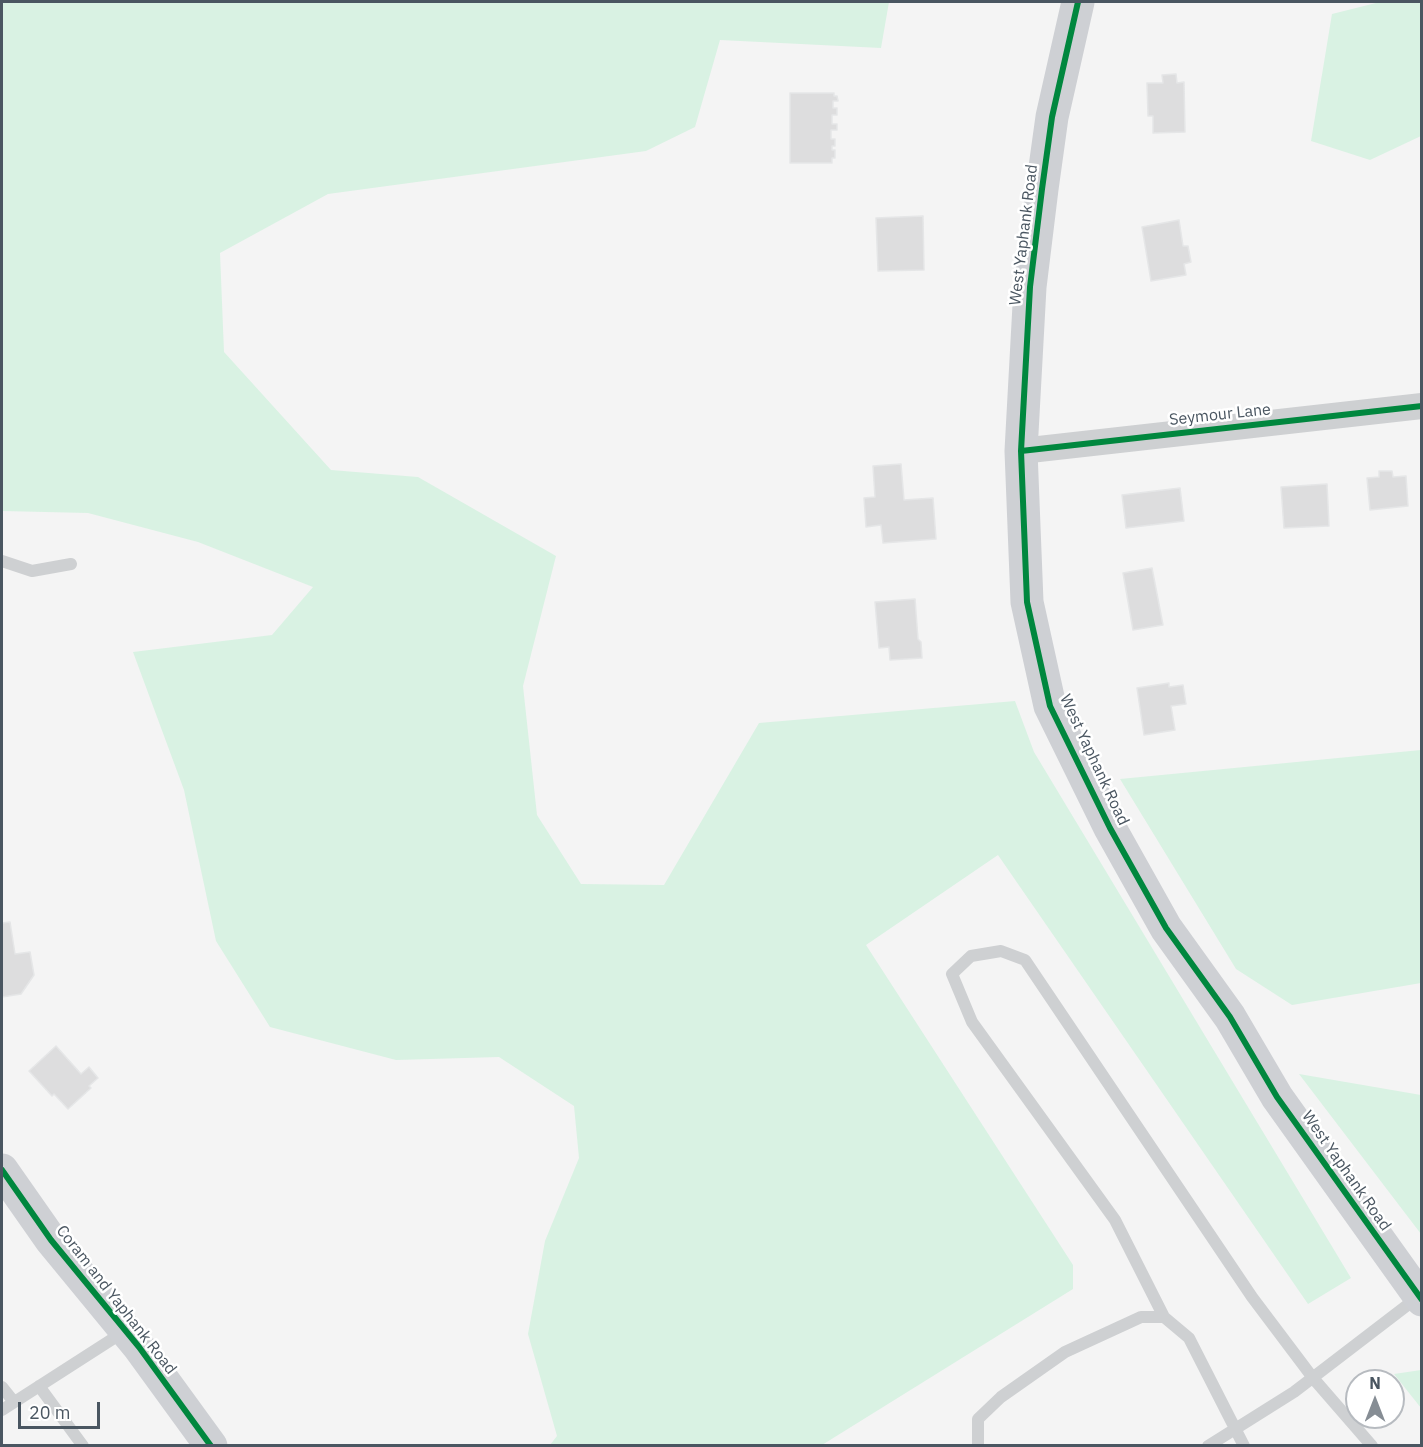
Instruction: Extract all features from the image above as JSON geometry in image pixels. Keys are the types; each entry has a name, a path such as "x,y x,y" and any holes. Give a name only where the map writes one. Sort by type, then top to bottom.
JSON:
{"street":[{"name":"West Yaphank Road","path":"1078,2 1052,117 1031,276 1021,451 1027,602 1050,706 1110,828 1166,928 1230,1017 1277,1096 1420,1298"},
{"name":"Seymour Lane","path":"1021,451 1422,405"},
{"name":"Coram and Yaphank Road","path":"2,1170 51,1240 126,1331 211,1446"}],"lane":[{"path":"2,561 32,571 71,564"},
{"path":"1244,1446 1189,1338 1164,1317 1115,1220 972,1022 952,974 971,956 1001,951 1025,960 1252,1297 1313,1378 1372,1446"},
{"path":"1208,1446 1313,1378 1420,1298"},
{"path":"978,1446 978,1419 1001,1397 1065,1352 1141,1317 1164,1317"},
{"path":"2,1410 126,1331"},
{"path":"39,1386 83,1446"},
{"path":"2,1387 14,1402"}],"green space":[{"path":"2,2 889,2 881,48 720,40 695,127 646,151 328,194 220,253 224,352 331,470 418,477 556,556 523,686 537,815 581,884 664,885 759,723 1015,701 1034,752 1351,1278 1308,1304 998,855 866,945 1073,1265 1073,1289 822,1445 550,1445 557,1436 528,1334 545,1241 579,1158 574,1106 499,1057 396,1060 270,1027 216,941 184,790 133,652 272,635 313,587 198,542 88,513 2,511"},
{"path":"1380,2 1421,2 1421,136 1370,160 1311,141 1332,14"},
{"path":"1421,750 1421,983 1292,1005 1236,969 1120,779"},
{"path":"1299,1074 1421,1095 1421,1234"},
{"path":"1422,1370 1421,1408 1405,1388 1405,1372"}],"building":[{"path":"1176,74 1177,83 1184,82 1185,132 1153,133 1153,116 1148,116 1147,83 1163,83 1162,75"},
{"path":"790,93 834,93 834,96 837,96 838,101 833,101 833,108 837,108 837,115 832,115 832,124 837,124 837,130 831,130 831,139 835,139 835,146 832,146 832,150 835,150 835,158 832,158 832,163 790,163"},
{"path":"923,216 924,270 878,271 876,218"},
{"path":"1179,220 1183,246 1188,246 1191,262 1184,264 1186,275 1151,281 1142,227"},
{"path":"901,464 904,500 933,498 936,539 883,543 881,525 866,527 864,498 875,497 873,466"},
{"path":"1379,471 1392,471 1393,477 1406,476 1408,506 1370,510 1367,478 1379,477"},
{"path":"1327,484 1329,526 1284,528 1281,487"},
{"path":"1180,488 1184,521 1126,528 1122,495"},
{"path":"1152,568 1163,625 1133,630 1123,573"},
{"path":"915,599 922,658 890,660 889,647 879,648 875,602"},
{"path":"1169,683 1169,687 1183,685 1186,704 1171,706 1175,730 1144,735 1137,688"},
{"path":"10,922 15,954 30,952 34,975 21,994 2,997 2,923"},
{"path":"56,1046 81,1074 89,1067 98,1078 89,1086 91,1088 68,1109 54,1094 52,1096 29,1071"}],"cycle path":[{"path":"1078,2 1052,117 1042,189 1030,287 1021,451 1027,602 1050,706 1110,828 1166,928 1230,1017 1277,1097 1422,1300"},
{"path":"1021,451 1422,406"},
{"path":"2,1170 51,1240 139,1347 211,1446"}]}
